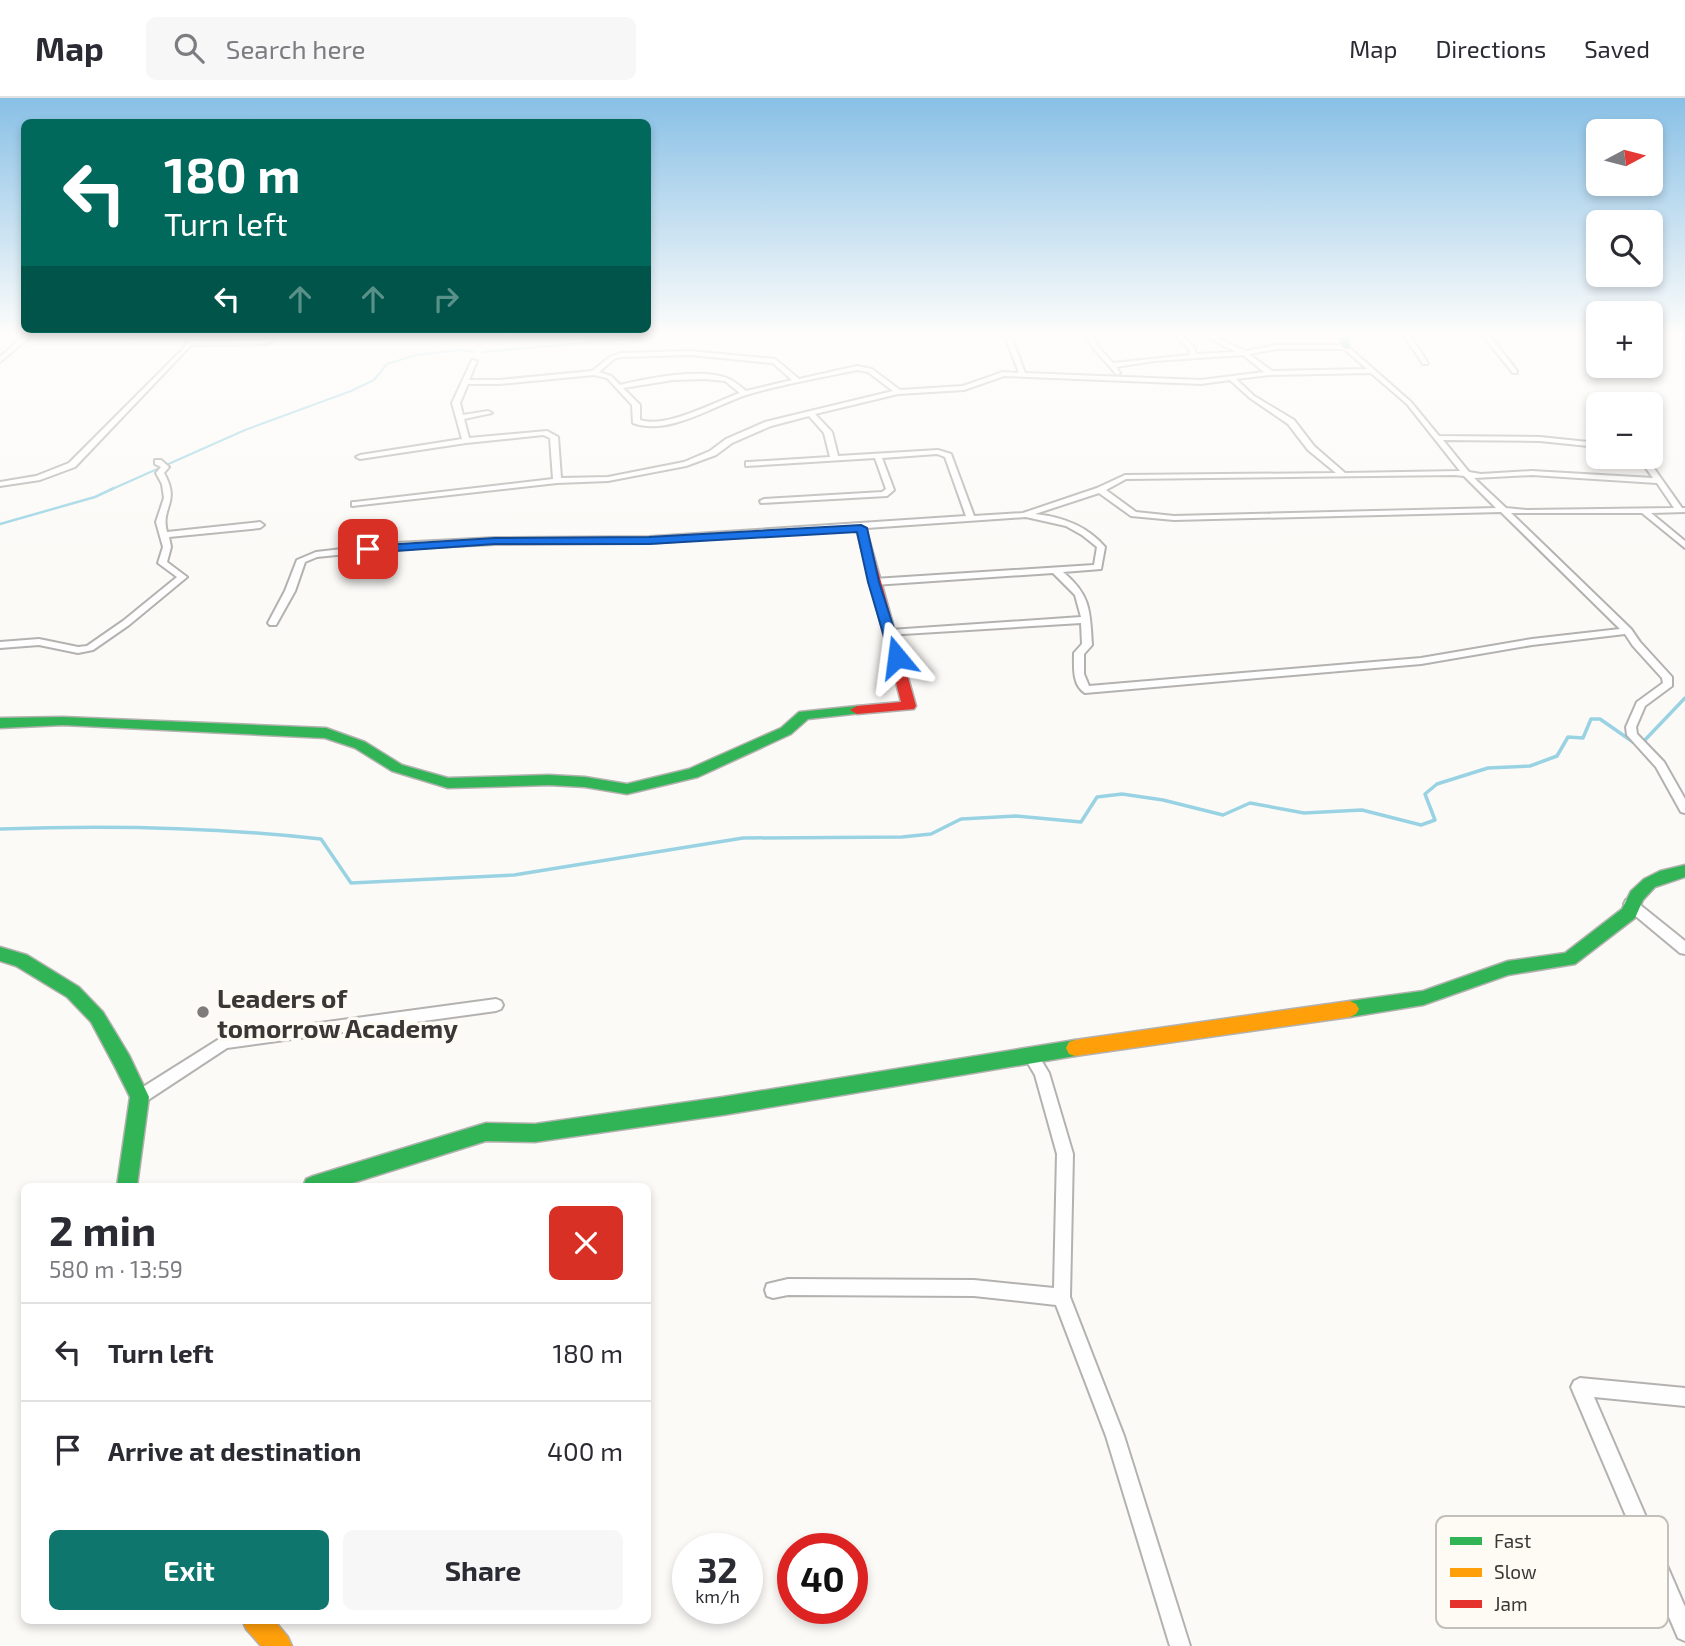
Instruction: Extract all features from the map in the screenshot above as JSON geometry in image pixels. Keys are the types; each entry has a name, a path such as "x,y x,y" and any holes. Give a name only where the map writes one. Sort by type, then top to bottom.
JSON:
{"street":[{"path":"0,484 48,475 72,465 127,408"},
{"path":"457,408 466,441"},
{"path":"636,408 637,423 644,425 667,424 707,408"},
{"path":"355,505 557,481 608,479 686,464 713,453 729,440 768,424 833,408"},
{"path":"1270,408 1291,422 1311,448 1343,475"},
{"path":"1413,408 1466,474 1628,631 1636,644 1667,677 1668,684 1641,704 1631,727 1632,735 1660,765 1685,809"},
{"path":"459,418 488,412"},
{"path":"810,414 828,432 834,457"},
{"path":"360,457 466,441 552,434 557,481"},
{"path":"1438,438 1540,439 1586,444"},
{"path":"750,464 938,452 948,456 971,519"},
{"path":"764,501 884,494 890,490 878,456"},
{"path":"0,645 39,642 78,650 95,645 183,577 162,563 167,547 160,522 168,498 166,484 160,473 164,467 158,462"},
{"path":"1652,469 1683,510"},
{"path":"1024,515 1100,490 1125,477 1532,473 1661,481"},
{"path":"1100,490 1134,514 1174,518 1502,510 1683,510"},
{"path":"1645,512 1685,545"},
{"path":"273,622 290,590 301,560 316,555 395,546 495,541 649,540 861,528 1024,515 1051,517 1071,524 1089,534 1101,547 1098,567 874,582"},
{"path":"165,535 261,525"},
{"path":"0,723 63,721 326,733 360,745 404,771 448,783 573,781 627,789 693,773 786,731 804,715 909,706 861,528"},
{"path":"1055,570 1076,586 1086,604 1087,645 1079,653 1079,674 1085,690 1421,661 1532,642 1628,631"},
{"path":"890,633 1085,620"},
{"path":"323,1183 486,1132 535,1133 685,1112 1030,1055 1423,998 1508,968 1569,959 1629,913 1630,904 1643,886 1666,874 1685,871"},
{"path":"1630,904 1685,949"},
{"path":"0,954 21,960 73,992 97,1017 140,1097 127,1183"},
{"path":"140,1097 224,1042 496,1005"},
{"path":"1030,1055 1042,1073 1065,1154 1062,1297 1115,1436 1180,1646"},
{"path":"773,1290 788,1287 974,1288 1062,1297"},
{"path":"1636,1516 1580,1387 1685,1397"},
{"path":"1668,1591 1685,1631"},
{"path":"259,1624 279,1646"}],"waterway":[{"path":"110,490 245,430 304,408"},
{"path":"0,524 95,497 114,488"},
{"path":"1643,742 1685,698"},
{"path":"0,829 161,828 321,839 351,883 514,875 743,838 902,837 931,834 961,819 1016,816 1081,822 1097,797 1122,794 1163,800 1223,815 1250,803 1304,813 1362,810 1421,825 1435,820 1425,794 1437,784 1488,768 1530,766 1557,756 1568,737 1583,738 1591,719 1600,719 1633,742"}],"traffic: fast":[{"path":"0,723 63,721 326,733 360,745 397,768 448,783 549,780 585,782 627,789 693,773 786,731 804,715 857,710"},
{"path":"1350,1009 1423,998 1508,968 1569,959 1629,913 1632,903 1643,888 1666,875 1685,871"},
{"path":"0,954 21,960 73,992 97,1017 122,1061 140,1097 127,1183"},
{"path":"323,1183 486,1132 535,1133 723,1106 1075,1048"}],"traffic: slow":[{"path":"1075,1048 1350,1009"},
{"path":"259,1624 279,1646"}],"traffic: jam":[{"path":"857,710 909,706 861,528"}],"place":[{"name":"Leaders of tomorrow Academy","path":"203,1012"}],"route":[{"path":"368,549 495,541 649,540 861,528 897,657"}]}
